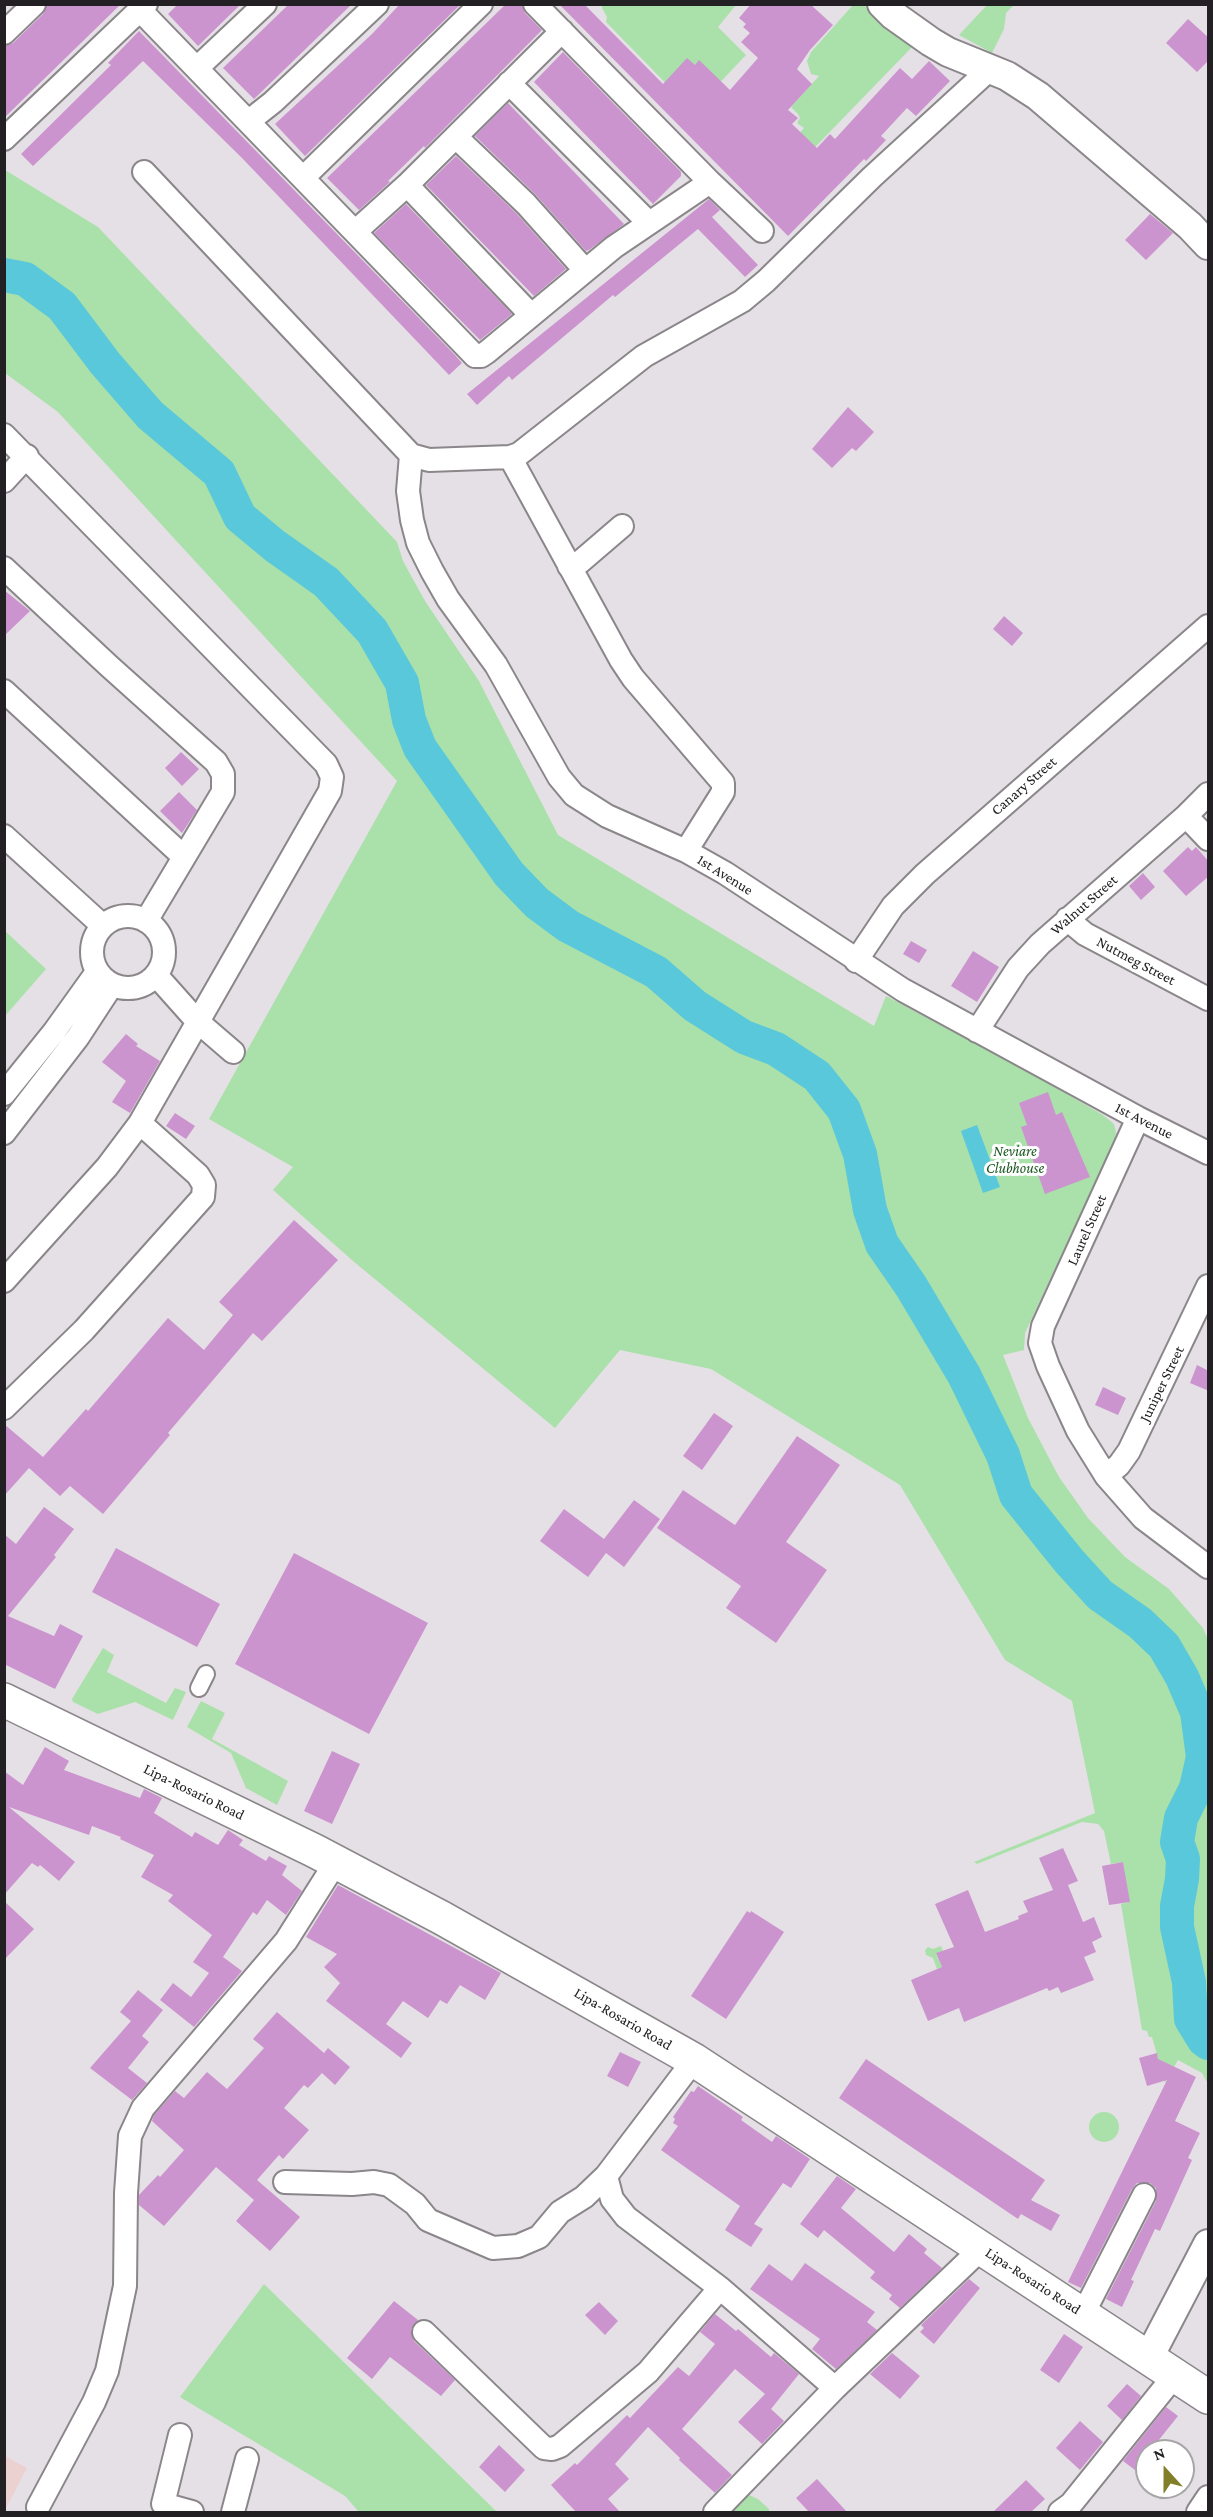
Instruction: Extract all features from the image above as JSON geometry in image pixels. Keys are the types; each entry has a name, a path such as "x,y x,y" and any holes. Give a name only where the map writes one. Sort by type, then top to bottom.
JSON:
{"main road":[{"name":"Lipa-Rosario Road","path":"4,1700 336,1862 519,1959 694,2060 1209,2397"}],"street":[{"path":"4,33 34,4"},
{"path":"197,68 265,4"},
{"path":"249,121 273,102 377,4"},
{"path":"304,177 481,4"},
{"path":"536,4 710,182 762,231"},
{"path":"882,4 893,15 931,42 1022,85 1038,96 1209,244"},
{"path":"4,139 143,7 197,68 475,356 488,352 585,270 648,222 710,182"},
{"path":"356,231 456,137 562,31"},
{"path":"144,172 411,455 429,460 510,457 519,454 644,356 742,301 990,69"},
{"path":"509,83 648,222"},
{"path":"456,137 526,204 585,270"},
{"path":"407,184 531,315"},
{"path":"4,435 27,456 331,771 330,791 140,1123 107,1167 4,1281"},
{"name":"1st Avenue","path":"411,455 408,491 418,543 448,599 501,674 559,777 574,795 589,806 687,851 725,873 856,961 977,1031 1138,1118 1209,1153"},
{"path":"4,481 27,456"},
{"path":"510,457 633,678 723,783 723,792 687,851"},
{"path":"569,566 586,557 622,526"},
{"path":"4,568 216,762 224,779 223,792 146,921"},
{"name":"Canary Street","path":"856,961 893,906 925,874 1209,626"},
{"path":"4,691 184,857"},
{"name":"Walnut Street","path":"977,1031 1017,968 1067,919 1209,794"},
{"path":"1186,816 1209,839"},
{"path":"4,836 104,926"},
{"path":"128,916 146,921 160,936 164,945 162,966 156,975 141,986 121,988 105,978 93,962 93,943 104,926 111,920 128,916"},
{"name":"Nutmeg Street","path":"1067,919 1085,934 1209,999"},
{"path":"156,975 197,1021 233,1052"},
{"path":"4,1094 54,1032 105,978"},
{"path":"4,1133 78,1037 105,978"},
{"name":"Laurel Street","path":"1106,1476 1078,1431 1040,1343 1043,1326 1138,1118"},
{"path":"4,1408 84,1330 203,1197 204,1185 198,1175 140,1123"},
{"name":"Juniper Street","path":"1106,1476 1119,1465 1129,1451 1209,1286"},
{"path":"1106,1476 1143,1518 1209,1567"},
{"path":"38,2507 94,2402 107,2371 125,2286 126,2193 130,2136 142,2108 286,1941 336,1862"},
{"path":"285,2182 352,2184 374,2182 389,2185 415,2204 428,2220 493,2248 518,2246 539,2237 560,2212 584,2197 606,2176 694,2060"},
{"path":"606,2176 612,2199 626,2217 720,2288 835,2388"},
{"path":"1083,2314 1144,2195"},
{"path":"1149,2357 1209,2244"},
{"path":"715,2512 835,2388 982,2248"},
{"path":"424,2332 544,2448 552,2449 560,2446 648,2372 720,2288"},
{"path":"1060,2512 1071,2504 1175,2375"},
{"path":"180,2435 163,2504 192,2512"},
{"path":"233,2512 247,2459"},
{"path":"1198,2512 1209,2497"}],"shaded area":[{"path":"5,2456 27,2468 5,2510"}],"green space":[{"path":"602,4 736,5 718,27 746,55 693,111 606,22 607,17"},
{"path":"853,5 864,5 886,29 913,46 792,171 788,146 804,128 797,123 800,118 791,107 819,76 811,74 807,61 811,52"},
{"path":"987,5 1014,5 1006,13 1004,29 992,53 959,35"},
{"name":"Neviare Clubhouse","path":"5,170 98,227 397,542 403,561 425,601 479,681 558,835 874,1026 886,996 1032,1074 1103,1115 1114,1124 1116,1133 1114,1142 1025,1333 1024,1350 1003,1355 1028,1418 1059,1477 1088,1518 1125,1557 1169,1589 1203,1628 1208,1640 1208,2084 1202,2073 1178,2060 1165,2083 1152,2037 1149,2037 1147,2031 1142,2030 1121,1904 1129,1902 1123,1862 1111,1864 1104,1831 1098,1824 1082,1822 977,1864 974,1862 1095,1813 1072,1701 1005,1660 900,1485 711,1369 620,1350 555,1428 353,1261 273,1190 293,1167 209,1119 397,781 58,412 5,373"},
{"path":"5,931 46,969 5,1016"},
{"path":"103,1648 114,1655 107,1672 166,1703 175,1688 186,1692 173,1720 135,1702 98,1714 73,1702 72,1699"},
{"path":"201,1701 225,1713 212,1739 288,1781 277,1805 246,1788 231,1753 187,1727"},
{"path":"941,1946 943,1951 936,1954 942,1967 937,1969 933,1958 926,1955 925,1950 928,1947 933,1949"},
{"path":"1104,2112 1115,2116 1119,2127 1115,2138 1104,2142 1093,2138 1089,2127 1093,2116"},
{"path":"264,2284 497,2512 359,2512 345,2496 180,2397"},
{"path":"749,2495 758,2499 769,2509 769,2512 732,2512"}],"water":[{"path":"977,1125 1000,1187 983,1193 961,1131"}],"building":[{"path":"47,4 121,4 4,118 4,46 13,43 43,14"},
{"path":"178,4 241,4 198,46 168,14"},
{"path":"289,4 352,4 254,99 223,68"},
{"path":"400,4 461,4 305,156 275,124 372,34"},
{"path":"506,4 521,4 525,13 542,30 425,148 424,146 359,210 327,178"},
{"path":"559,4 584,4 663,84 687,58 695,65 699,60 730,90 758,58 741,42 750,33 743,27 746,24 739,18 751,4 810,4 833,25 810,50 797,69 812,84 788,110 798,118 792,124 817,148 830,134 835,139 900,68 912,79 929,61 950,81 916,116 907,108 881,136 886,140 866,161 864,159 788,236"},
{"path":"1188,19 1209,38 1209,60 1197,72 1166,43"},
{"path":"139,31 462,363 449,375 242,158 143,61 33,166 21,154 111,65 108,63"},
{"path":"563,52 681,172 681,176 653,204 534,82"},
{"path":"508,103 624,224 589,250 586,251 536,195 475,136"},
{"path":"456,156 516,213 566,269 534,296 426,185"},
{"path":"709,199 720,210 712,217 758,265 745,277 698,229 615,297 613,295 512,380 509,376 477,405 467,394"},
{"path":"406,204 512,314 480,340 374,233"},
{"path":"1150,214 1173,233 1146,260 1125,240"},
{"path":"848,407 874,432 856,451 852,448 832,468 812,449"},
{"path":"4,590 30,611 4,636"},
{"path":"1004,616 1023,633 1012,646 993,629"},
{"path":"181,752 199,769 182,786 165,768"},
{"path":"179,792 197,810 182,833 160,811"},
{"path":"1188,847 1192,851 1196,847 1209,862 1209,876 1186,896 1163,871"},
{"path":"1143,873 1155,887 1141,900 1129,886"},
{"path":"911,941 927,950 919,963 903,954"},
{"path":"973,951 999,967 977,1002 951,986"},
{"path":"126,1034 138,1044 136,1046 160,1061 130,1113 112,1102 126,1081 102,1062"},
{"path":"1048,1092 1056,1115 1062,1112 1090,1177 1045,1194 1021,1127 1027,1125 1019,1103"},
{"path":"175,1113 195,1126 186,1139 166,1126"},
{"path":"294,1220 338,1260 262,1341 253,1333 103,1514 70,1486 60,1496 29,1468 4,1496 4,1424 43,1457 86,1409 88,1411 168,1318 204,1350 233,1315 219,1302"},
{"path":"1197,1365 1209,1371 1209,1391 1190,1383"},
{"path":"1103,1387 1126,1398 1118,1415 1095,1405"},
{"path":"714,1413 733,1426 702,1470 683,1456"},
{"path":"797,1436 840,1465 786,1542 827,1570 776,1643 726,1608 741,1586 657,1528 683,1490 735,1525"},
{"path":"634,1500 660,1519 624,1567 606,1553 588,1577 540,1541 564,1509 604,1539"},
{"path":"44,1507 74,1529 54,1555 56,1557 8,1616 54,1636 60,1624 83,1636 55,1689 4,1664 4,1534 16,1544"},
{"path":"116,1548 220,1604 197,1647 92,1592"},
{"path":"294,1553 428,1623 369,1734 235,1664"},
{"path":"45,1747 69,1761 64,1770 140,1798 144,1789 162,1798 154,1813 192,1837 195,1832 218,1845 228,1830 243,1840 239,1845 266,1861 269,1856 287,1866 282,1875 302,1891 286,1915 267,1900 257,1915 253,1912 223,1957 242,1971 194,2027 160,2000 173,1983 191,1997 209,1973 193,1962 212,1935 168,1901 173,1895 141,1877 154,1855 120,1839 121,1837 92,1826 89,1835 9,1807 75,1862 59,1881 40,1865 38,1867 32,1863 4,1895 4,1771 23,1785"},
{"path":"332,1751 360,1764 332,1824 304,1811"},
{"path":"1063,1848 1078,1881 1068,1885 1083,1922 1094,1917 1102,1937 1092,1942 1096,1952 1084,1957 1094,1980 1061,1993 1058,1987 1049,1991 1047,1988 964,2022 959,2008 928,2021 911,1980 942,1967 936,1953 954,1947 935,1904 968,1890 985,1932 1019,1919 1018,1916 1028,1912 1023,1901 1053,1890 1039,1858"},
{"path":"1123,1862 1130,1902 1109,1905 1102,1866"},
{"path":"338,1885 501,1973 485,2000 460,1985 447,2004 440,2000 428,2018 403,2001 386,2024 412,2043 401,2058 326,2001 340,1983 324,1967 337,1954 306,1937"},
{"path":"4,1901 34,1929 4,1960"},
{"path":"747,1911 750,1913 751,1911 784,1932 726,2019 691,1996"},
{"path":"138,1990 163,2010 142,2036 149,2042 128,2068 147,2083 132,2100 90,2068 131,2021 120,2012"},
{"path":"277,2012 324,2053 328,2048 350,2067 335,2085 322,2073 308,2088 304,2085 284,2108 309,2130 283,2159 279,2155 257,2180 300,2217 270,2251 236,2221 254,2200 216,2167 164,2226 139,2205 139,2195 158,2175 160,2177 184,2150 152,2121 154,2115 175,2091 184,2098 207,2072 227,2089 264,2048 253,2039"},
{"path":"620,2052 641,2062 628,2087 607,2076"},
{"path":"1157,2053 1158,2059 1196,2077 1175,2121 1200,2133 1188,2158 1192,2160 1160,2231 1155,2229 1131,2280 1134,2281 1122,2307 1106,2299 1156,2201 1156,2188 1150,2183 1137,2183 1132,2189 1081,2288 1068,2282 1167,2080 1147,2086 1139,2058"},
{"path":"866,2059 1045,2180 1031,2200 1060,2215 1051,2231 1021,2214 1018,2219 839,2098"},
{"path":"698,2086 743,2117 741,2120 772,2142 776,2136 810,2159 791,2188 783,2183 754,2224 763,2229 751,2247 725,2230 740,2206 661,2150 678,2126 673,2123 675,2119 673,2117 691,2091 694,2092"},
{"path":"837,2176 856,2189 841,2208 894,2252 909,2234 927,2249 924,2253 942,2268 900,2308 889,2299 892,2295 870,2278 875,2272 824,2230 818,2238 800,2224"},
{"path":"805,2263 875,2312 867,2322 877,2330 836,2369 812,2349 820,2339 750,2289 769,2264 792,2281"},
{"path":"969,2279 980,2288 934,2344 920,2332 924,2328 921,2325"},
{"path":"394,2301 418,2320 411,2329 414,2341 455,2380 441,2396 390,2357 372,2379 347,2358"},
{"path":"599,2302 618,2321 605,2335 585,2315"},
{"path":"715,2314 736,2331 738,2329 771,2357 774,2353 799,2374 771,2409 784,2421 762,2444 738,2422 765,2394 735,2369 682,2429 732,2475 715,2493 648,2427 615,2464 629,2479 608,2499 620,2512 576,2512 551,2485 575,2463 577,2465 627,2415 630,2418 678,2367 689,2376 715,2344 700,2332"},
{"path":"1064,2334 1083,2347 1059,2383 1040,2370"},
{"path":"892,2353 920,2376 900,2399 870,2374"},
{"path":"1127,2384 1141,2396 1122,2420 1107,2406"},
{"path":"1166,2407 1178,2416 1160,2439 1141,2439"},
{"path":"1080,2421 1103,2442 1080,2470 1056,2448"},
{"path":"499,2445 525,2470 505,2492 479,2467"},
{"path":"1135,2446 1135,2470 1123,2461"},
{"path":"817,2479 847,2512 809,2512 796,2498"},
{"path":"1026,2480 1045,2499 1031,2512 993,2512"}],"waterway":[{"path":"4,275 25,279 62,306 105,363 150,415 219,473 240,517 275,546 326,582 372,631 402,683 409,720 420,748 509,874 537,903 568,926 656,972 695,1006 744,1037 776,1049 817,1076 844,1110 860,1154 870,1210 882,1244 911,1286 964,1375 1003,1455 1016,1495 1069,1561 1100,1595 1140,1623 1164,1646 1182,1677 1197,1712 1203,1757 1196,1788 1181,1818 1177,1842 1183,1859 1177,1906 1177,1927 1189,1982 1191,2019 1208,2043"}]}
